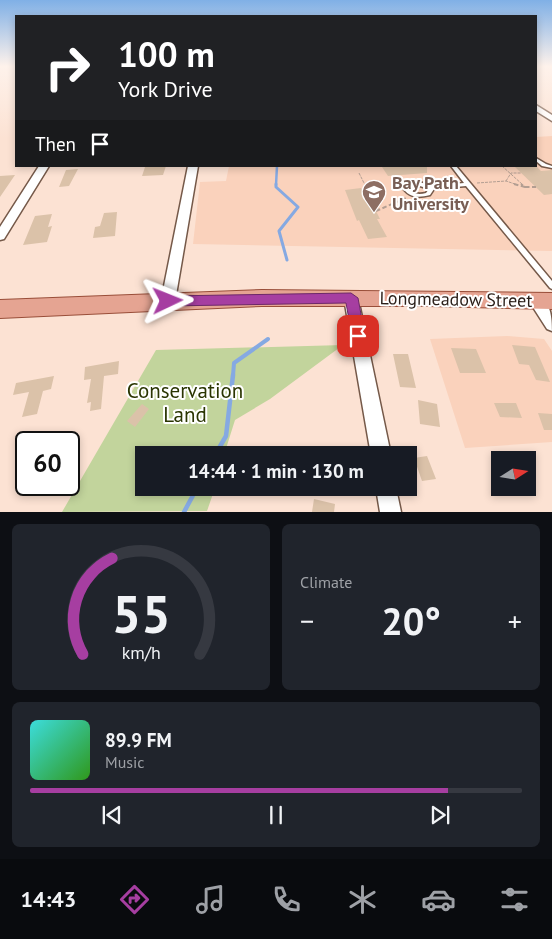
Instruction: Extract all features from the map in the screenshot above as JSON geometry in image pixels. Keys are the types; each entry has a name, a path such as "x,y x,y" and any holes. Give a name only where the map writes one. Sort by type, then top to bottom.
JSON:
{"main road":[{"name":"Longmeadow Street","path":"0,309 168,301 351,298 544,301"}],"street":[{"path":"537,108 552,118"},
{"path":"0,236 43,167"},
{"path":"168,301 193,167"},
{"path":"351,298 379,446"},
{"path":"544,301 552,325"},
{"path":"388,496 391,512"}],"lane":[{"path":"537,160 544,165 552,167"},
{"path":"454,167 552,286"},
{"path":"432,188 428,194 414,195 407,191 406,185 413,182 432,188 467,184"}],"path":[{"path":"503,167 525,187"},
{"path":"359,173 379,210"},
{"path":"506,181 511,173"},
{"path":"511,173 521,173"},
{"path":"467,184 506,181 525,187 536,187"},
{"path":"376,211 414,195"}],"shaded area":[{"name":"Bay Path University","path":"552,136 552,251 193,244 200,182 226,181 229,167 537,167 537,137"},
{"path":"507,336 544,339 552,351 552,442 465,448 430,339"}],"green space":[{"name":"Conservation Land","path":"343,345 270,399 235,420 227,446 135,446 135,496 212,496 207,511 62,512 71,496 80,496 80,481 156,350"}],"building":[{"path":"145,167 166,167 163,175 142,176"},
{"path":"382,167 427,167 427,173 388,176"},
{"path":"515,167 537,167 541,171 552,170 552,194 544,195"},
{"path":"78,169 69,186 59,187 66,170"},
{"path":"15,175 0,197 0,176"},
{"path":"361,188 376,211 380,219 377,219 387,237 368,239 359,220 357,221 345,190"},
{"path":"117,212 115,236 93,238 95,227 100,226 104,213"},
{"path":"52,214 48,227 52,226 47,242 23,245 35,216"},
{"path":"512,345 535,347 550,382 536,380 529,365 519,364"},
{"path":"451,348 476,349 486,373 460,373"},
{"path":"393,354 408,354 416,388 400,387"},
{"path":"119,361 118,374 104,376 101,409 90,411 91,402 87,403 91,379 84,380 85,367"},
{"path":"54,376 51,389 43,391 37,414 22,417 29,392 13,395 16,383"},
{"path":"418,400 437,404 440,427 420,424"},
{"path":"494,403 516,403 522,418 500,417"},
{"path":"142,404 149,409 135,427 127,421"},
{"path":"538,413 552,414 552,430 544,430"},
{"path":"427,456 436,479 422,481 417,467 417,458"},
{"path":"314,499 335,504 334,512 312,512"}],"waterway":[{"path":"276,185 277,167"},
{"path":"276,185 298,207 279,231 287,260"},
{"path":"233,376 234,363 268,339"},
{"path":"220,446 226,436 233,375"},
{"path":"184,512 193,496"}],"place":[{"name":"Bay Path University","path":"374,213"}],"route":[{"path":"168,301 351,298 358,336"}]}
